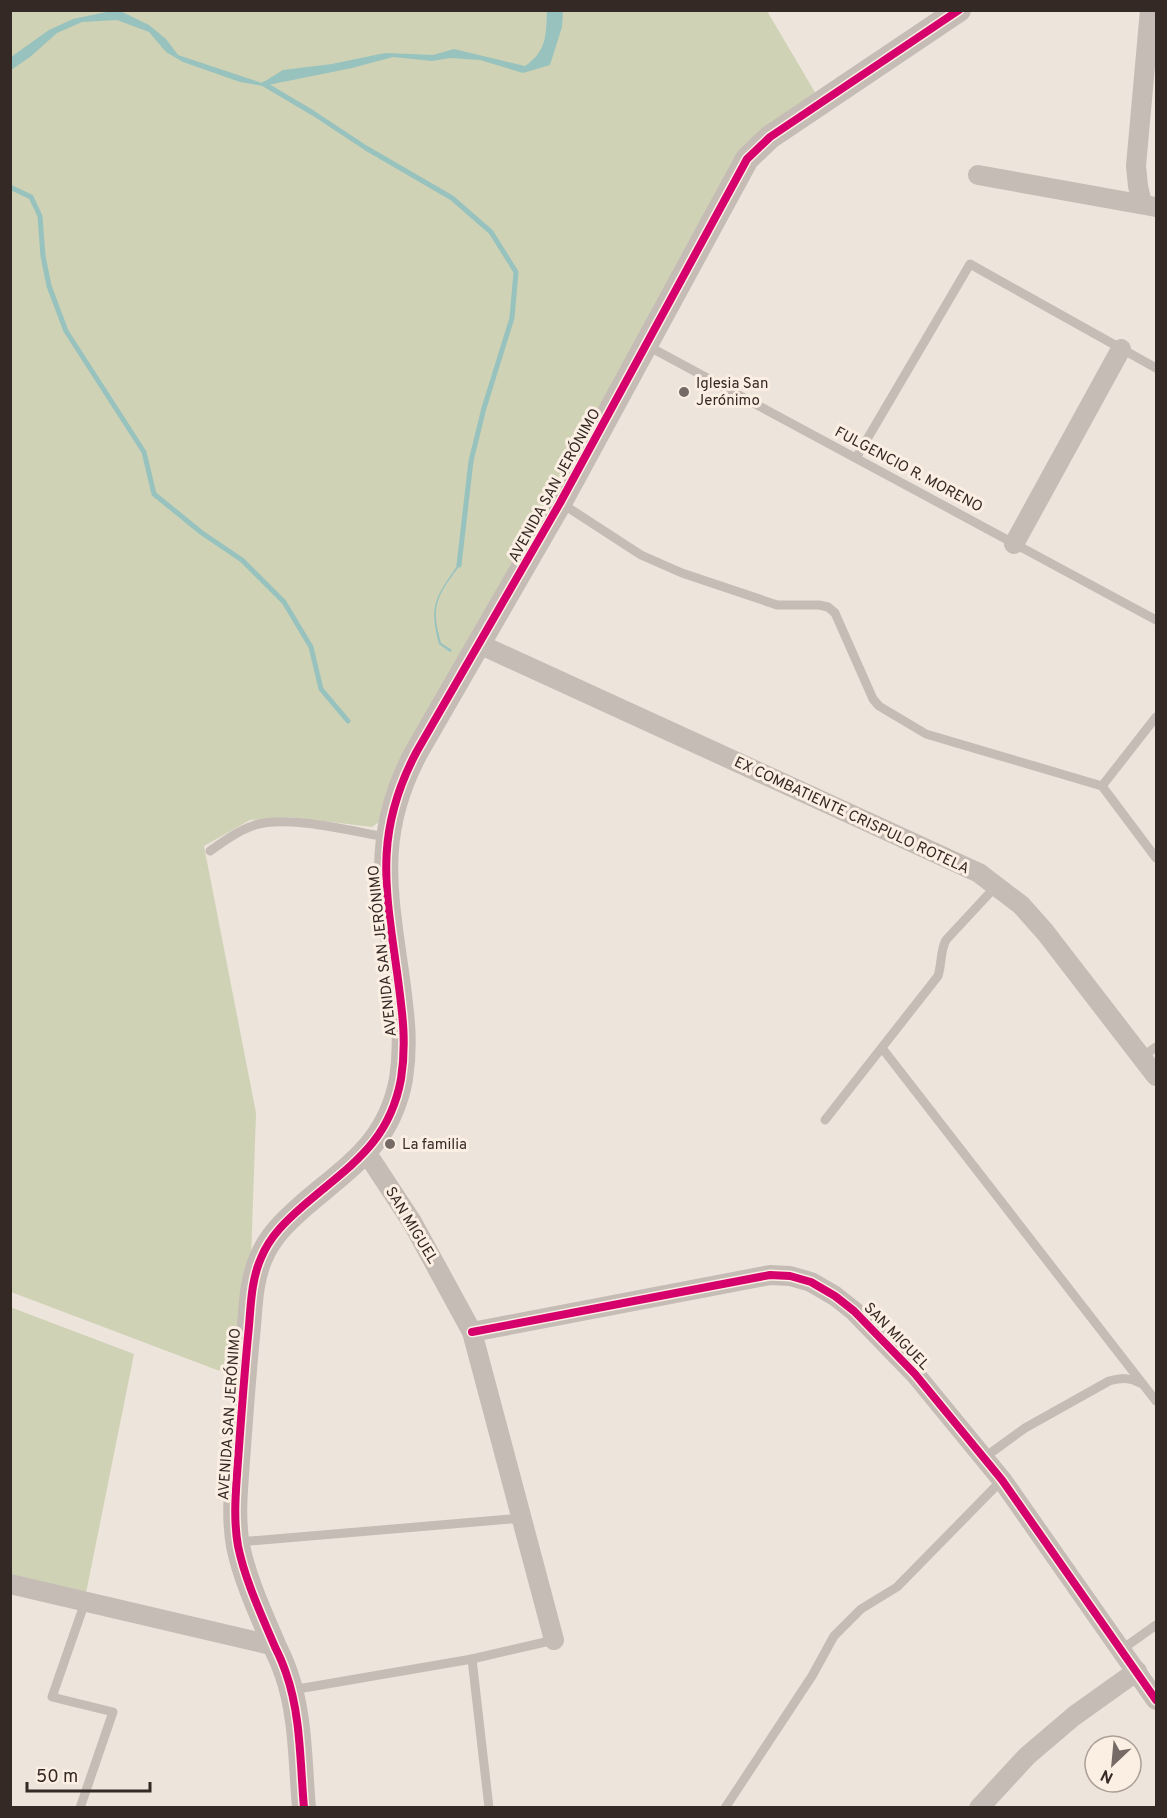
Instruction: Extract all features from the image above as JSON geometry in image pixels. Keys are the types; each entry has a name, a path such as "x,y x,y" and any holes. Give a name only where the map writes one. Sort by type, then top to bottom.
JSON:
{"street":[{"name":"AVENIDA SAN JERÓNIMO","path":"304,1808 292,1690 244,1573 238,1542 235,1505 251,1295 260,1260 268,1242 285,1222 366,1152 379,1137 387,1122 400,1084 405,1027 386,879 387,837 396,796 405,773 560,503 747,159 770,137 959,10"},
{"path":"1149,206 1138,186 1136,166 1150,10"},
{"path":"978,175 1149,206"},
{"path":"1014,543 1122,349"},
{"name":"EX COMBATIENTE CRISPULO ROTELA","path":"479,644 979,873 1021,905 1045,932 1149,1052 1156,1076"},
{"name":"SAN MIGUEL","path":"366,1152 412,1222 472,1332 554,1640"},
{"name":"SAN MIGUEL","path":"472,1332 770,1275 790,1276 811,1281 854,1311 915,1374 984,1456 1156,1700"},
{"path":"10,1584 275,1646"},
{"path":"979,1808 1027,1756 1074,1716 1137,1671"}],"lane":[{"path":"856,458 970,264 1156,368"},
{"name":"FULGENCIO R. MORENO","path":"646,345 1156,620"},
{"path":"560,503 641,555 682,573 777,605 819,605 828,608 835,614 873,699 879,706 918,730 1102,786 1156,858"},
{"path":"1102,786 1156,717"},
{"path":"210,850 256,825 292,822 387,837"},
{"path":"825,1120 938,976 946,940 997,885"},
{"path":"882,1048 1156,1401"},
{"path":"984,1456 1025,1428 1109,1381 1131,1378 1142,1384"},
{"path":"725,1808 812,1676 834,1636 861,1610 897,1587 1002,1480"},
{"path":"238,1542 523,1518"},
{"path":"80,1808 112,1713 52,1697 85,1602"},
{"path":"1121,1650 1156,1625"},
{"path":"292,1690 472,1659 554,1640"},
{"path":"472,1659 489,1808"}],"green space":[{"path":"10,11 767,11 819,99 764,133 382,820 372,827 290,817 250,820 204,846 256,1113 251,1260 235,1370 225,1372 11,1292"},
{"path":"10,1307 134,1354 86,1593 11,1575"}],"water":[{"path":"116,10 149,25 166,39 178,55 262,83 283,70 332,64 385,53 433,55 454,49 525,66 538,54 544,42 547,11 563,11 562,27 550,65 523,73 480,60 450,58 432,61 393,57 352,68 263,86 240,82 183,62 166,52 149,32 117,20 82,22 57,33 11,70 11,57 49,30 73,19"},
{"path":"459,558 460,564 441,593 436,608 441,643 452,650 450,652 439,644 434,619 437,600 440,592 459,563"}],"waterway":[{"path":"264,84 366,148 452,198 491,232 516,272 512,318 484,408 471,461 459,565"},
{"path":"10,187 31,197 40,216 43,256 49,286 66,331 144,452 154,494 202,533 242,560 284,602 311,647 321,689 348,721"}],"cycle path":[{"path":"304,1808 295,1705 282,1663 249,1584 236,1535 236,1482 251,1306 257,1267 274,1236 285,1223 365,1152 387,1121 395,1101 401,1079 404,1038 389,913 386,860 394,807 403,780 417,751 560,503 747,159 770,137 959,10"},
{"path":"472,1332 770,1275 790,1276 811,1282 835,1296 854,1311 915,1374 1002,1480 1156,1700"}],"place":[{"name":"Iglesia San Jerónimo","path":"684,392"},
{"name":"La familia","path":"390,1144"}]}
